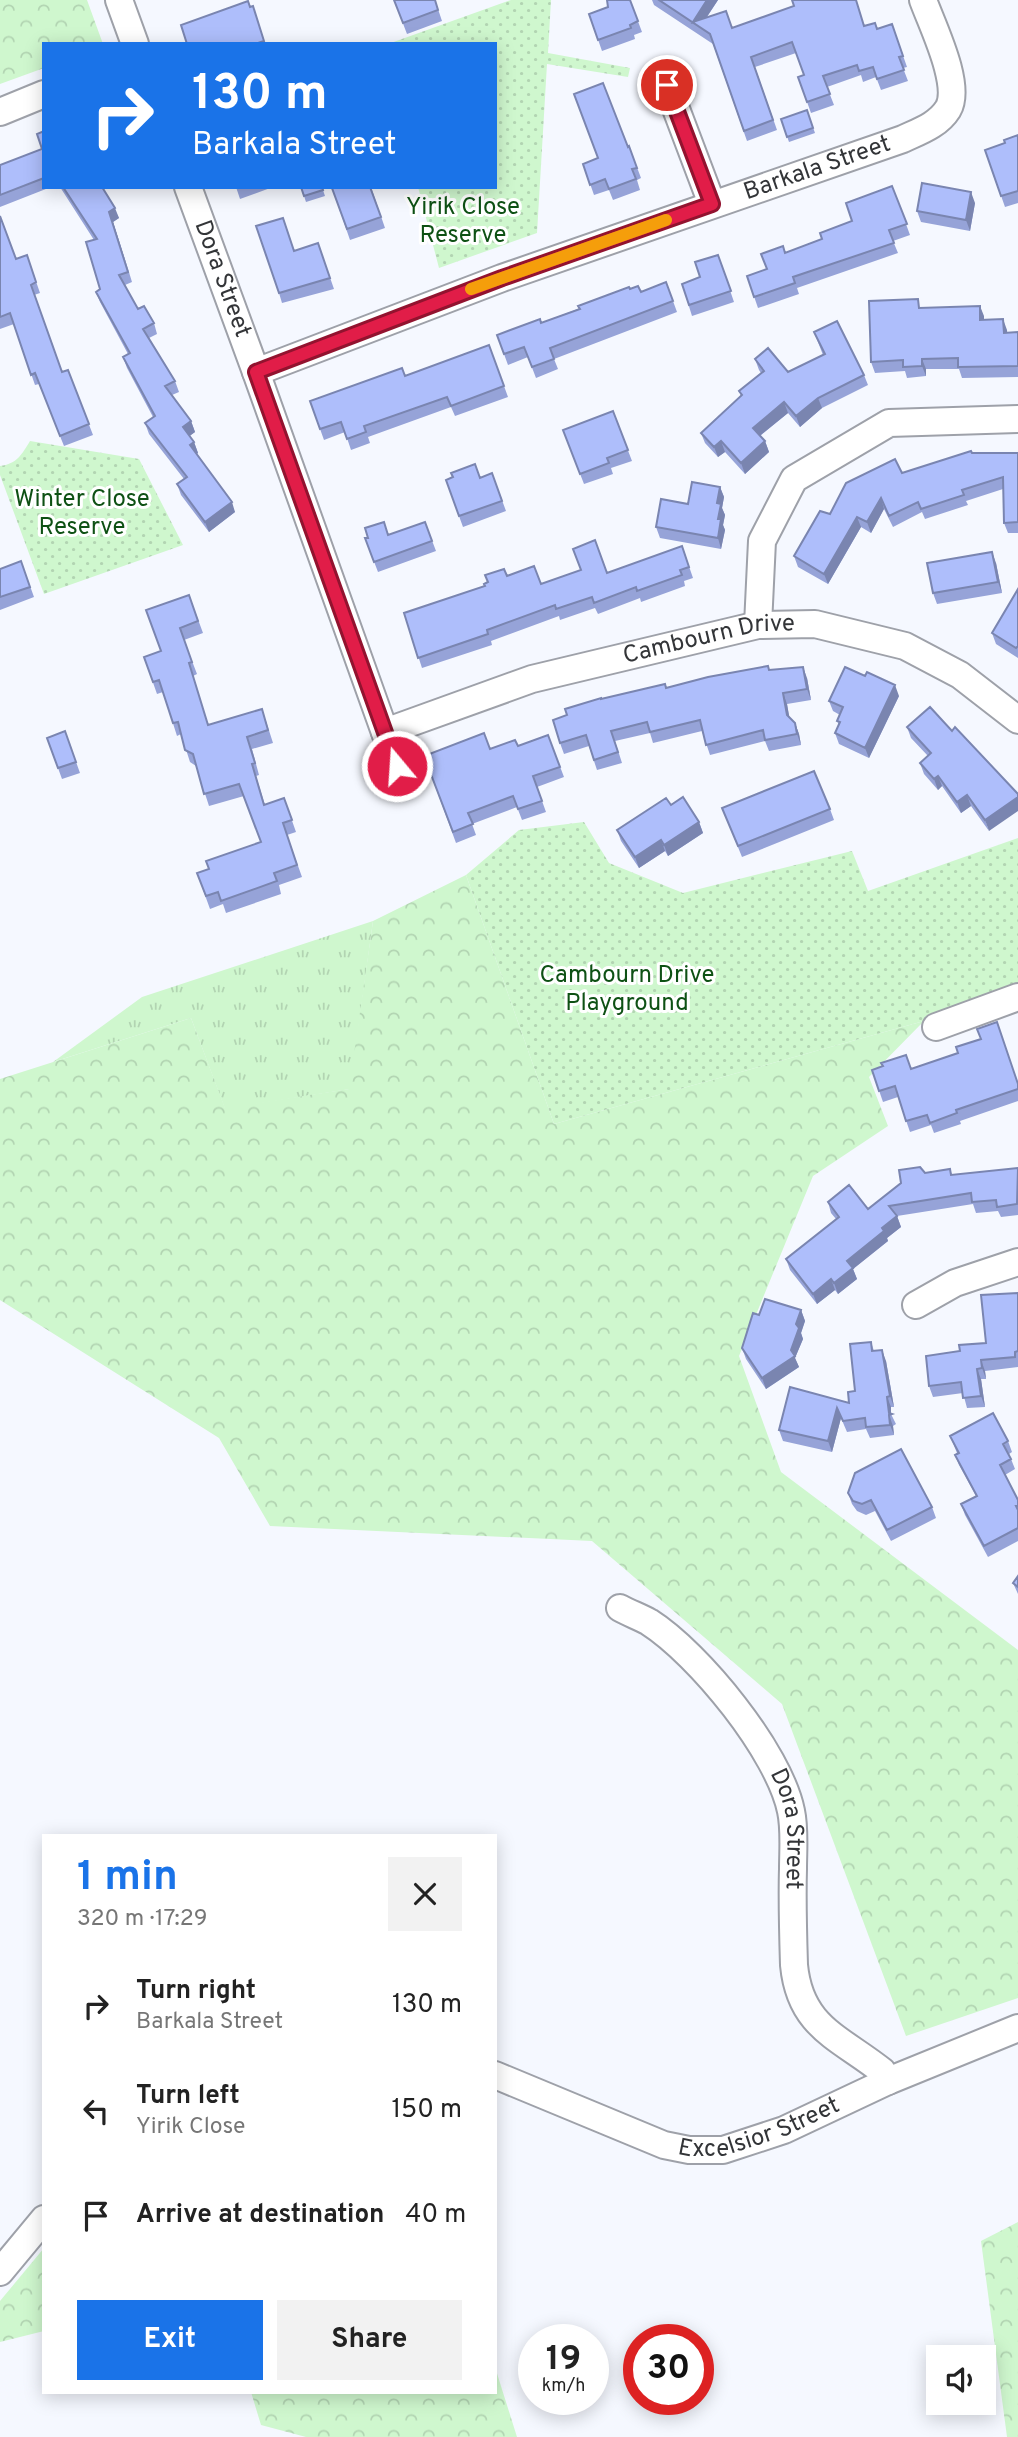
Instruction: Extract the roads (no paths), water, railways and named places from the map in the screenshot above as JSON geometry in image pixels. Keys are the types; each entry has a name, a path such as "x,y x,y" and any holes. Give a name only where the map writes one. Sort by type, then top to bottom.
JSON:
{"street":[{"path":"119,0 134,42"},
{"name":"Barkala Street","path":"256,372 502,278 904,139 933,125 950,107 951,77 923,0"},
{"path":"667,85 712,204"},
{"path":"0,112 42,95"},
{"name":"Dora Street","path":"189,189 397,766"},
{"path":"758,625 762,541 794,479 889,423 1018,419"},
{"name":"Cambourn Drive","path":"386,732 533,679 758,625 815,624 905,646 960,675 1018,720"},
{"path":"936,1027 1018,997"},
{"path":"916,1305 955,1283 1018,1262"},
{"name":"Dora Street","path":"620,1608 648,1622 708,1675 759,1739 775,1765 784,1784 793,1822 793,1942 796,1985 813,2020 882,2071 888,2081"},
{"name":"Excelsior Street","path":"497,2076 664,2145 723,2150 785,2130 888,2081 1018,2028"},
{"path":"0,2272 42,2221"}],"park label":[{"name":"Yirik Close Reserve","path":"463,222"},
{"name":"Winter Close Reserve","path":"82,514"},
{"name":"Cambourn Drive Playground","path":"627,990"}]}
